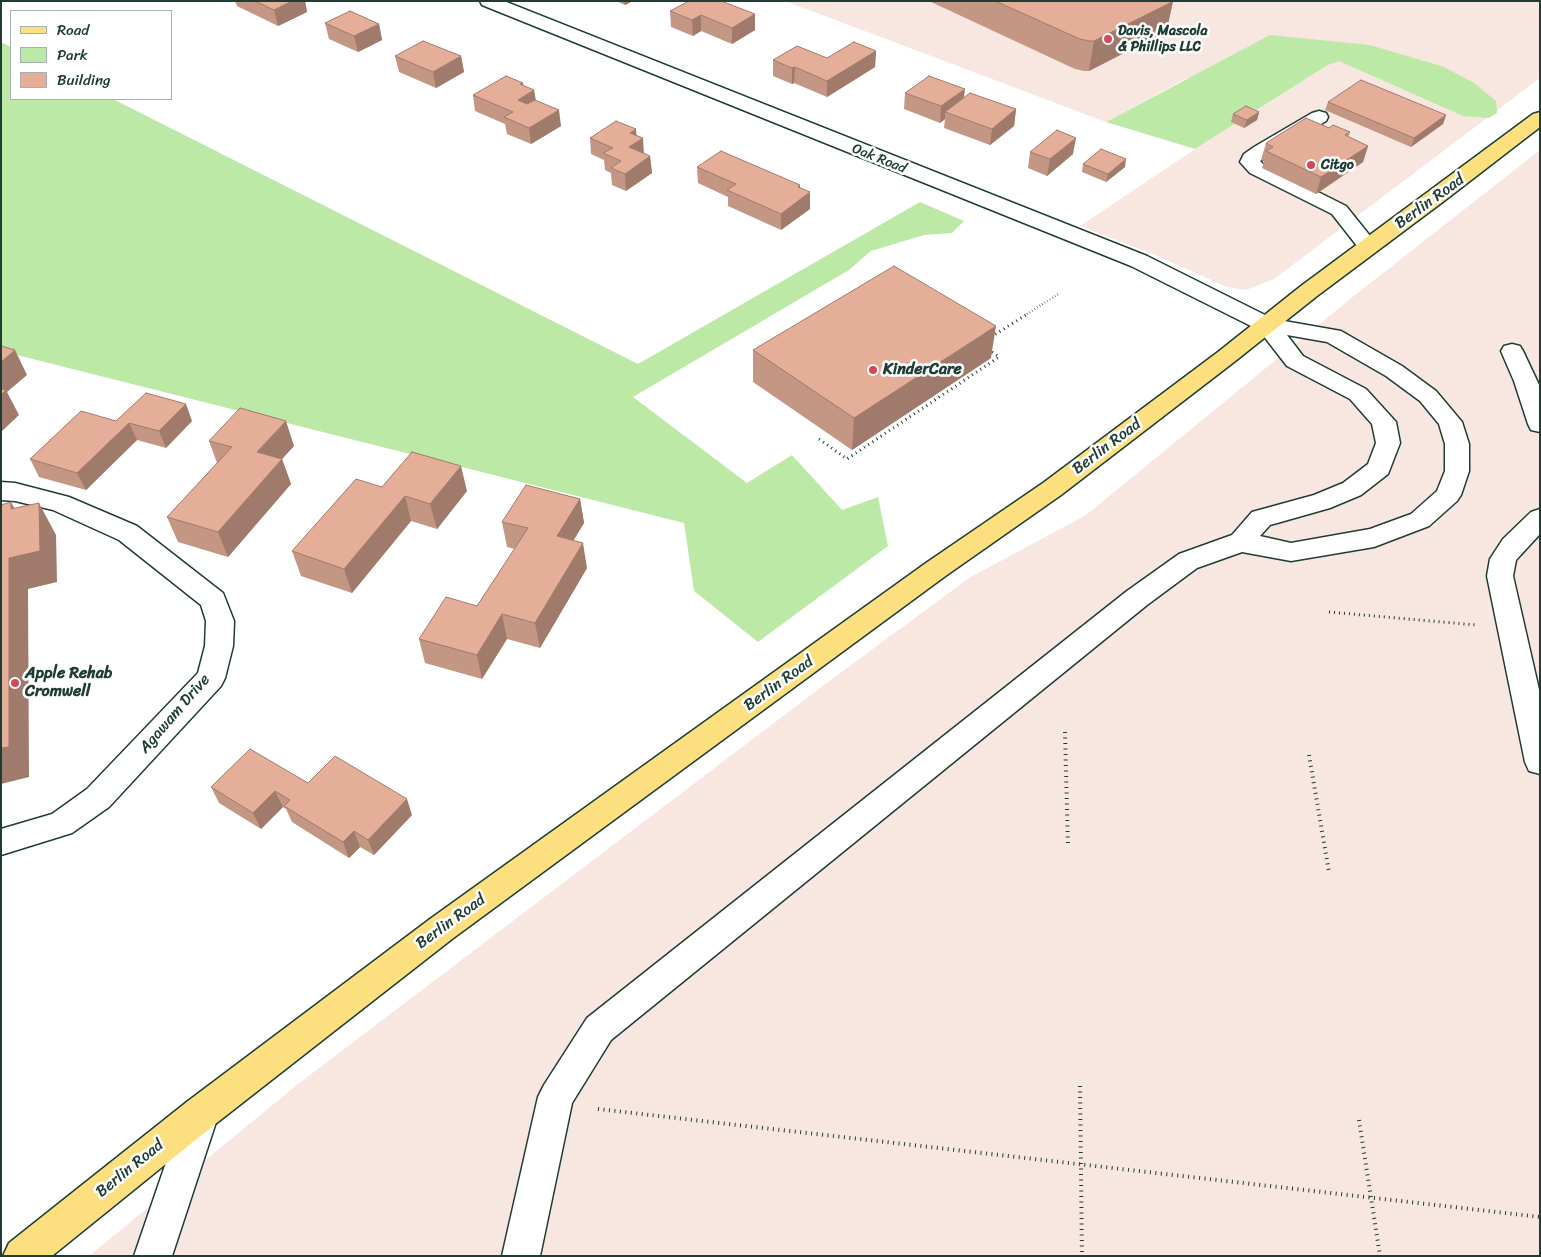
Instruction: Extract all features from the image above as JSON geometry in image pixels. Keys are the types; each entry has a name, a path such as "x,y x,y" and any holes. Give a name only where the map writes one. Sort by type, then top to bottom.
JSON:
{"main road":[{"name":"Berlin Road","path":"22,1256 201,1113 441,929 927,576 1052,489 1309,291 1540,118"}],"street":[{"name":"Oak Road","path":"488,1 1056,230 1139,261 1266,325"},
{"path":"1319,117 1261,151 1251,158 1250,162 1257,169 1328,202 1339,210 1368,248"},
{"path":"1241,542 1292,552 1374,538 1420,520 1448,495 1457,471 1457,444 1450,422 1428,396 1394,371 1333,336 1266,325"},
{"path":"521,1256 556,1097 599,1029 1137,598 1188,561 1241,542 1261,518 1321,502 1352,488 1380,468 1388,443 1384,422 1358,394 1295,361 1266,325"},
{"path":"1512,352 1526,381 1540,424"},
{"name":"Agawam Drive","path":"1,491 15,492 60,503 128,533 213,600 220,621 219,646 211,678 98,798 61,824 1,842"},
{"path":"1540,518 1512,546 1503,559 1500,576 1540,762"},
{"path":"153,1256 201,1113"}],"path":[{"path":"988,339 1060,293"},
{"path":"819,439 847,459 999,357 986,348"},
{"path":"1329,612 1481,625"},
{"path":"1066,732 1068,847"},
{"path":"1309,755 1329,872"},
{"path":"1080,1086 1082,1256"},
{"path":"598,1109 1540,1216"},
{"path":"1359,1120 1380,1256"}],"shaded area":[{"path":"785,1 1540,1 1540,78 1274,279 1246,290 1227,287 1153,254 1080,226 1195,149 1327,66 1185,79 1106,122"},
{"path":"1540,150 1540,1256 89,1256 298,1084 820,688 969,578 1086,515 1355,295"}],"green space":[{"path":"1270,35 1370,45 1444,67 1474,83 1496,101 1497,113 1489,118 1463,116 1339,61 1328,65 1195,149 1106,122"},
{"path":"1,42 10,46 10,100 115,100 638,364 920,202 964,221 952,233 924,235 871,251 849,270 633,397 747,483 792,455 842,510 878,497 888,546 758,642 694,591 684,523 1,351"}],"building":[{"path":"255,1 292,1 274,10"},
{"path":"689,1 721,1 755,14 732,28 701,15 692,20 670,11"},
{"path":"995,1 1172,1 1094,41 1089,41 1080,39"},
{"path":"350,11 379,24 354,36 325,23"},
{"path":"423,41 461,56 433,72 395,56"},
{"path":"854,42 876,51 827,81 773,60 797,46 827,58"},
{"path":"506,76 534,90 518,100 527,104 535,100 559,110 529,128 504,117 513,112 473,95"},
{"path":"929,76 965,89 941,106 905,93"},
{"name":"Citgo","path":"1361,80 1446,115 1414,138 1328,102"},
{"path":"970,93 1016,109 992,129 945,112"},
{"path":"1246,106 1259,112 1247,120 1233,114"},
{"path":"1306,118 1329,128 1333,125 1350,132 1345,135 1368,146 1321,177 1266,151 1273,147 1266,143"},
{"path":"616,121 636,129 630,133 643,138 629,147 650,156 625,174 611,168 621,161 603,153 613,148 590,138"},
{"path":"1057,130 1076,138 1050,159 1030,152"},
{"path":"1101,149 1126,159 1108,174 1083,164"},
{"path":"721,151 800,185 798,187 810,192 781,214 727,190 736,184 697,167"},
{"name":"KinderCare","path":"894,266 996,326 854,418 753,350"},
{"path":"1,346 15,350 1,362"},
{"path":"146,393 186,404 159,431 129,423 77,473 30,459 81,411 116,421"},
{"path":"240,408 286,421 257,452 282,459 218,532 167,517 232,447 209,441"},
{"path":"412,452 461,466 430,504 405,496 344,569 292,551 356,479 382,487"},
{"path":"526,485 580,499 557,536 583,543 535,623 502,614 477,655 419,639 446,597 477,606 528,528 502,522"},
{"path":"11,502 11,509 39,503 40,551 9,558 9,747 1,748 1,505"},
{"path":"250,749 308,783 335,756 407,799 368,840 354,831 343,842 284,806 290,800 275,791 253,813 211,787"}],"place":[{"name":"Davis, Mascola & Phillips LLC","path":"1108,39"},
{"name":"Citgo","path":"1311,165"},
{"name":"KinderCare","path":"873,370"},
{"name":"Apple Rehab Cromwell","path":"15,683"}]}
